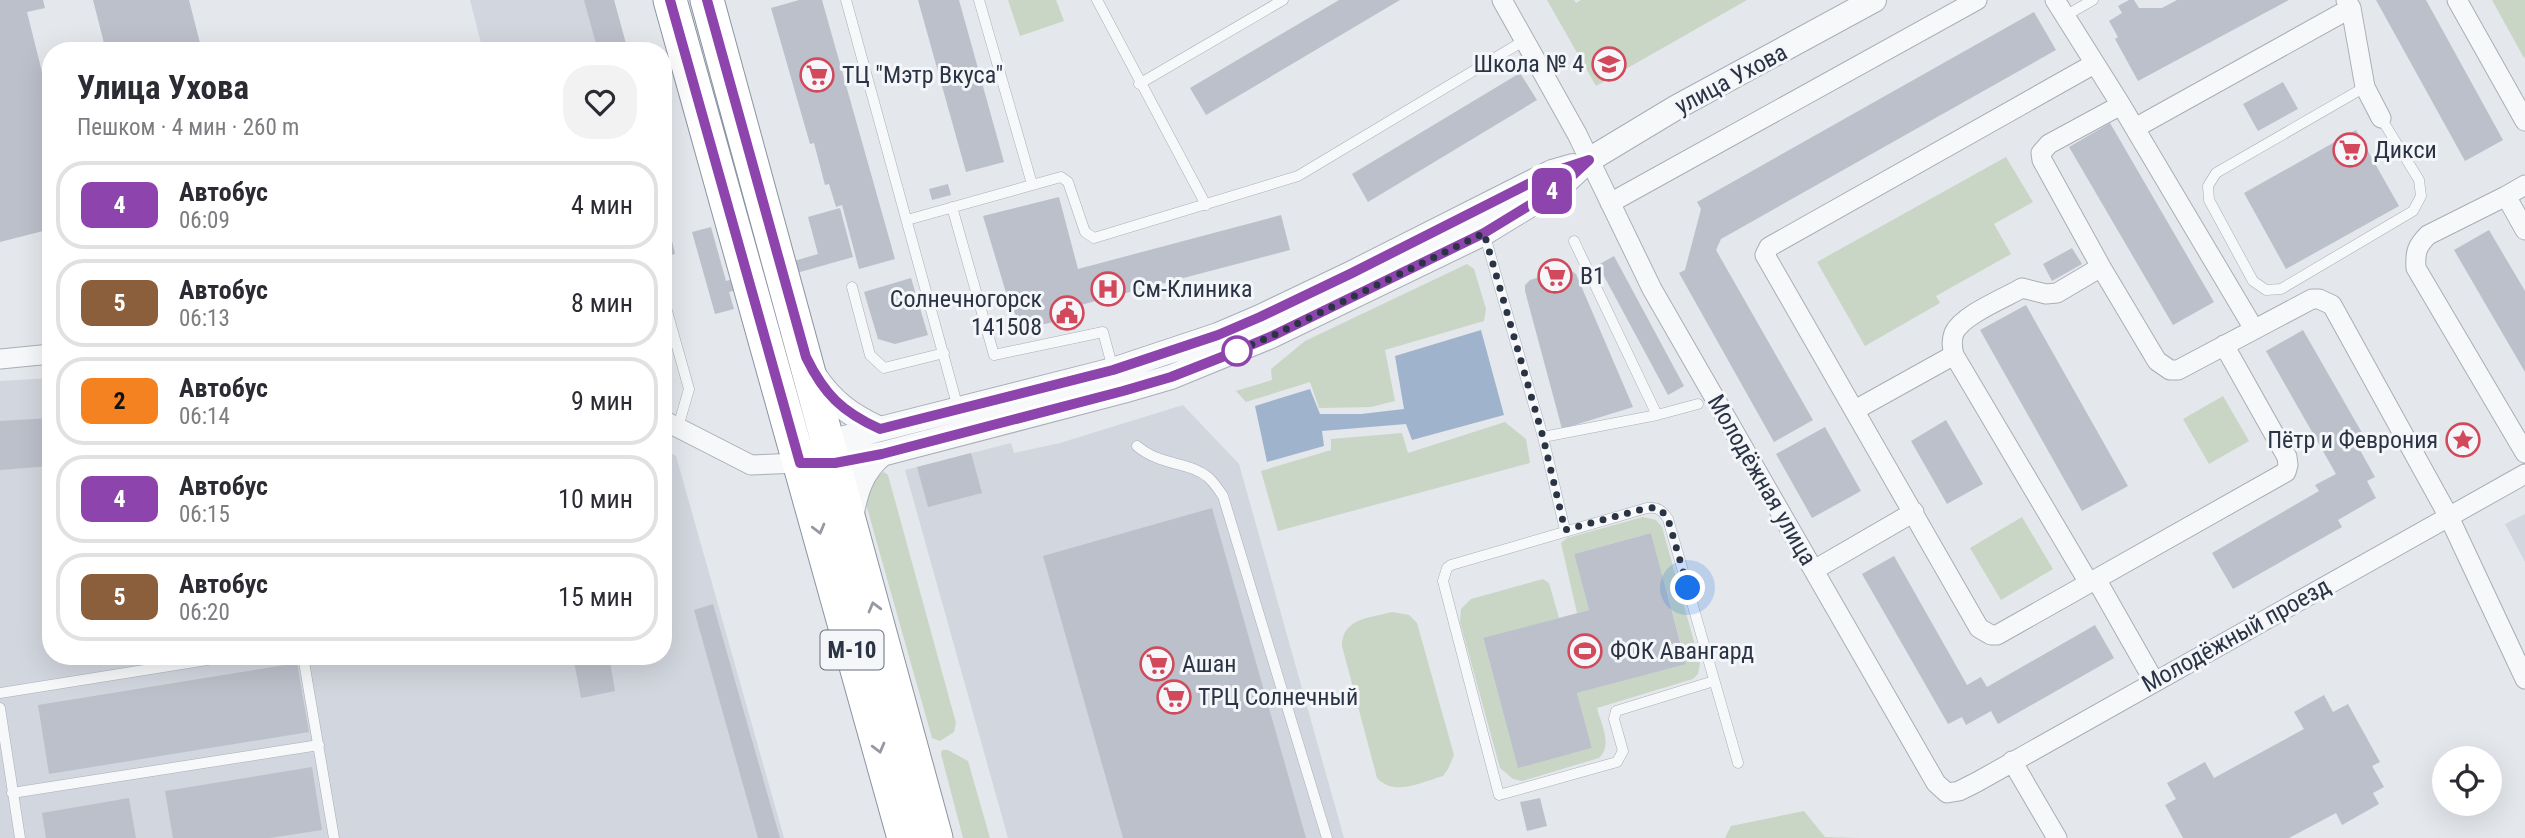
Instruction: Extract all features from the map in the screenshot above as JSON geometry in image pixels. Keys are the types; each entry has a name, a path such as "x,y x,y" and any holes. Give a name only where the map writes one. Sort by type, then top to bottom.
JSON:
{"highway":[{"name":"М-10","path":"670,0 904,838"},
{"name":"М-10","path":"707,0 936,838"}],"street":[{"name":"Молодёжная улица","path":"1502,0 1589,160 1652,289 1936,783 1947,793"},
{"name":"улица Ухова","path":"832,453 882,454 1171,377 1272,336 1484,233 1561,186 1589,160 1677,107 1874,0"},
{"path":"1610,203 1977,0"},
{"path":"2456,0 2525,121"},
{"path":"2135,128 2348,4 2365,87 2381,118"},
{"path":"2060,8 2254,328"},
{"path":"2094,64 1766,249 1765,255 1979,628 1997,635 2286,472 2287,457 2224,345"},
{"path":"2121,105 2049,144 2041,153 2042,160 2101,267 2163,367 2178,370 2312,299 2332,305 2449,517 2525,679"},
{"name":"улица Ухова","path":"832,453 880,429 1113,370 1165,354 1260,317 1552,172 1589,160"},
{"path":"2525,185 2428,234 2419,243 2415,254 2416,268 2525,453"},
{"path":"2506,196 2525,230"},
{"path":"2101,267 2057,293 2046,294 2022,288 1962,322 1951,342 1954,355 2154,681"},
{"path":"0,359 42,355"},
{"path":"1855,410 1954,355"},
{"path":"806,357 827,395 858,419 880,429"},
{"path":"672,425 751,465 800,463 832,453"},
{"path":"851,521 860,480 882,454"},
{"name":"Молодёжный проезд","path":"1947,793 1959,791 2525,474"},
{"path":"1814,570 1914,512"},
{"path":"2012,761 2057,838"}],"lane":[{"path":"846,0 959,410"},
{"path":"979,0 1032,184"},
{"path":"1097,0 1139,84 1206,205"},
{"path":"1139,84 1283,0"},
{"path":"2060,8 2093,0"},
{"path":"907,220 1055,178 1065,179 1085,232 1094,238 1298,176 1525,40"},
{"path":"2365,87 2216,173 2208,186 2209,200 2253,281 2266,290 2281,289 2413,211 2421,196 2419,180 2381,118"},
{"path":"952,207 994,355 1103,332 1113,370"},
{"path":"1484,233 1543,437 1565,530"},
{"path":"1574,241 1657,415"},
{"path":"852,287 870,355 884,368 944,353"},
{"path":"672,328 689,388 672,422"},
{"path":"1543,437 1657,415 1698,404"},
{"path":"1137,446 1160,461 1198,471 1210,480 1223,496 1327,838"},
{"path":"1714,681 1616,710 1614,719 1623,751 1616,762 1499,795 1443,581 1444,573 1451,565 1565,530 1647,508 1663,511 1668,519 1738,763"},
{"path":"0,693 176,665"},
{"path":"305,665 334,838"},
{"path":"0,708 20,838"},
{"path":"12,793 319,746"}],"shaded area":[{"path":"470,0 614,0 626,42 481,42"},
{"path":"42,379 42,665 672,665 672,454 676,456 784,838 0,838 0,381"},
{"path":"1183,405 1239,464 1344,838 1008,838 905,470 1011,443 1014,453 1060,443"},
{"path":"2525,514 2525,562 2505,524"}],"green space":[{"path":"1008,0 1056,0 1064,21 1020,36"},
{"name":"Школа № 4","path":"1547,0 1574,0 1576,3 1581,0 1747,0 1596,86"},
{"path":"2492,0 2525,0 2524,58"},
{"path":"2006,157 2033,202 1994,224 2011,254 1936,296 1940,303 1865,346 1817,262"},
{"path":"1467,264 1474,269 1486,309 1484,321 1385,350 1395,401 1371,407 1319,408 1310,382 1246,402 1236,391 1272,380 1271,369 1305,341"},
{"path":"2223,396 2249,441 2209,464 2183,419"},
{"path":"1505,422 1526,439 1530,463 1278,531 1261,471 1331,450 1331,439 1402,433 1408,453"},
{"path":"884,472 888,475 956,723 954,732 940,741 932,738 866,504 872,486"},
{"path":"1643,517 1656,520 1662,527 1700,663 1698,674 1693,679 1597,708 1606,741 1599,758 1522,781 1513,779 1500,768 1460,622 1461,609 1471,599 1543,579 1549,583 1559,618 1483,639 1518,767 1592,748 1577,693 1686,663 1651,533 1574,554 1589,610 1577,613 1561,543 1567,538"},
{"path":"2022,517 2053,569 2001,600 1970,548"},
{"path":"1392,612 1409,615 1417,623 1454,755 1443,776 1400,787 1384,784 1377,778 1342,646 1343,637 1352,625"},
{"path":"942,750 948,750 968,761 990,838 963,838"},
{"path":"1804,811 1825,837 1859,838 1725,838 1731,826"}],"water":[{"path":"1481,330 1504,415 1412,440 1406,424 1322,431 1324,446 1267,462 1255,406 1310,389 1320,414 1361,414 1404,409 1395,356"}],"building":[{"path":"0,0 43,0 45,8 27,12 42,72 42,231 0,242"},
{"path":"93,0 189,0 200,42 104,42"},
{"path":"584,0 614,0 626,42 596,42"},
{"name":"ТЦ \"Мэтр Вкуса\"","path":"799,0 822,0 895,259 859,269 842,205 836,207 829,184 825,185 814,143 810,144 771,8"},
{"path":"918,0 959,0 1004,162 966,172"},
{"path":"1339,0 1400,0 1206,115 1190,88"},
{"path":"2134,0 2139,8 2162,8 2177,0 2289,0 2138,81 2115,39 2118,37 2109,21 2122,13 2118,6"},
{"path":"2376,0 2426,0 2503,140 2465,161"},
{"path":"2034,12 2056,50 1721,239 1716,250 1813,420 1774,442 1679,273 1685,270 1701,209 1697,202"},
{"path":"1520,73 1537,100 1368,202 1352,174"},
{"path":"2283,82 2298,109 2258,131 2243,104"},
{"path":"2110,123 2214,302 2173,325 2069,147"},
{"path":"2356,130 2399,206 2286,269 2244,193"},
{"path":"948,184 951,195 932,200 929,189"},
{"path":"1059,197 1078,269 1281,215 1290,250 1073,307 1076,316 1045,324 1031,324 1018,318 1010,306 983,216"},
{"path":"840,208 853,257 729,292 734,309 715,314 692,232 711,227 726,281 818,254 808,217"},
{"path":"2489,230 2525,291 2525,372 2454,250"},
{"path":"2072,248 2082,264 2052,281 2043,264"},
{"path":"1614,256 1684,386 1668,395 1598,265"},
{"path":"1564,269 1576,274 1633,407 1562,429 1525,285 1530,280"},
{"path":"911,278 928,335 895,344 878,339 864,292"},
{"path":"2026,305 2128,486 2082,511 1980,330"},
{"path":"2303,330 2365,438 2356,443 2375,477 2367,481 2376,498 2338,520 2342,527 2233,589 2212,553 2319,491 2315,485 2336,474 2266,351"},
{"path":"42,419 42,467 0,470 0,421"},
{"path":"1946,420 1983,484 1947,504 1911,441"},
{"path":"1825,427 1861,491 1812,518 1776,454"},
{"path":"971,453 982,493 928,507 917,467"},
{"name":"ТРЦ Солнечный","path":"1212,508 1306,838 1123,838 1043,556"},
{"name":"ФОК Авангард","path":"1651,533 1686,664 1577,693 1592,748 1518,768 1483,638 1589,610 1574,554"},
{"path":"1894,556 1967,685 1981,677 1987,687 2095,625 2114,658 1998,724 1991,711 1966,725 1962,717 1948,724 1862,574"},
{"path":"713,604 780,838 758,838 694,610"},
{"path":"297,665 309,732 49,774 38,705"},
{"path":"575,665 611,665 615,691 581,698"},
{"path":"2324,695 2333,712 2348,704 2380,762 2372,766 2384,787 2373,793 2379,804 2342,825 2336,813 2289,838 2183,838 2165,805 2176,799 2167,783 2205,762 2214,778 2304,729 2294,712"},
{"path":"312,767 322,830 270,838 173,838 165,791"},
{"path":"129,798 136,838 46,838 42,813"},
{"path":"1540,798 1547,826 1527,831 1520,802"}],"bus line":[{"name":"4","path":"670,0 800,463 835,463 882,454 1171,377 1272,336 1484,233 1561,186 1589,160 1552,172 1352,273 1218,335 1113,370 880,429 858,419 827,395 806,357 707,0"}],"place":[{"name":"Школа № 4","path":"1609,64"},
{"name":"ТЦ \"Мэтр Вкуса\"","path":"817,75"},
{"name":"Дикси","path":"2350,150"},
{"name":"В1","path":"1555,276"},
{"name":"См-Клиника","path":"1108,289"},
{"name":"Солнечногорск 141508","path":"1067,313"},
{"name":"Пётр и Феврония","path":"2463,440"},
{"name":"ФОК Авангард","path":"1585,651"},
{"name":"Ашан","path":"1157,664"},
{"name":"ТРЦ Солнечный","path":"1174,697"}],"route":[{"path":"1237,351 1227,355 1272,336 1484,233 1543,437 1552,485 1565,530 1647,508 1663,511 1668,519 1688,588"}]}
